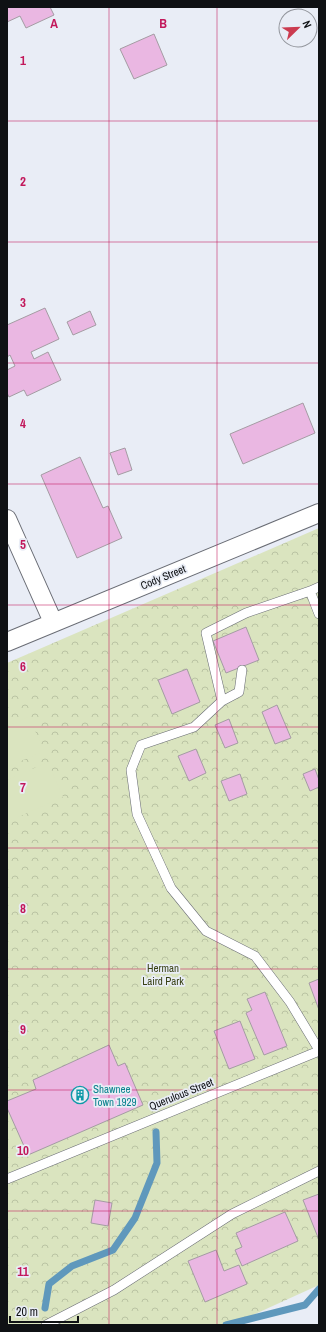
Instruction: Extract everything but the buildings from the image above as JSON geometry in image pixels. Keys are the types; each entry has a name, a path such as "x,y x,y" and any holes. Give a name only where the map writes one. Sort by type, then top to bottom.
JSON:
{"street":[{"name":"Cody Street","path":"7,642 319,513"},
{"path":"7,519 54,622"}],"lane":[{"path":"222,701 206,633 246,613 319,587"},
{"path":"310,591 319,614"},
{"path":"242,670 239,692 222,701 194,727 141,745 131,770 137,814 171,888 206,931 255,956 290,1002 319,1050"},
{"name":"Querulous Street","path":"7,1179 319,1050"},
{"path":"46,1325 114,1290 232,1214 319,1170"}],"green space":[{"name":"Herman Laird Park","path":"319,528 319,1285 231,1325 7,1325 7,663"},
{"path":"29,717 44,751 7,767 7,726"},
{"path":"48,762 63,797 7,822 7,780"}],"waterway":[{"path":"45,1308 49,1284 72,1266 113,1250 135,1218 157,1163 156,1132"},
{"path":"226,1325 305,1305 319,1289"}],"place":[{"name":"Shawnee Town 1929","path":"80,1095"}]}
